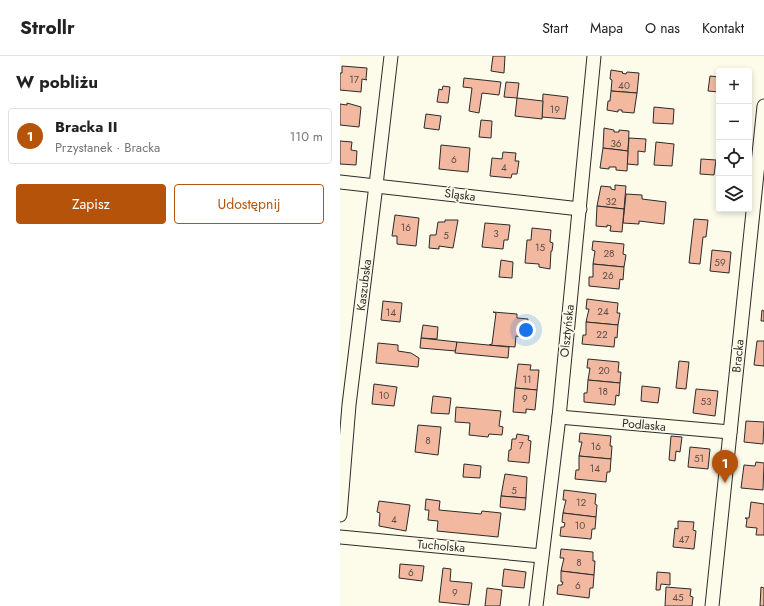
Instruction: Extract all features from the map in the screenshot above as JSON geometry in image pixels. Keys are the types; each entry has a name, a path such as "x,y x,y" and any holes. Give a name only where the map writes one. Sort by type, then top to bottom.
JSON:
{"street":[{"name":"Kaszubska","path":"340,515 345,404 376,185 390,56"},
{"name":"Olsztyńska","path":"536,606 559,417 594,56"},
{"name":"Bracka","path":"712,606 764,106"},
{"name":"Śląska","path":"340,182 580,209"},
{"name":"Podlaska","path":"559,417 730,432"},
{"name":"Tucholska","path":"340,537 541,556"}],"building":[{"path":"493,56 505,56 504,73 491,71"},
{"path":"342,66 367,68 367,80 362,79 361,92 340,90 340,73 342,73"},
{"path":"611,70 626,74 627,72 639,73 637,93 611,91"},
{"path":"710,76 716,77 716,92 708,91"},
{"path":"464,78 501,82 499,95 482,93 479,113 469,111 472,88 463,87"},
{"path":"506,82 519,83 517,98 504,97"},
{"path":"443,86 450,87 448,103 437,102 439,89 442,90"},
{"path":"611,91 637,93 634,113 622,112 622,110 618,110 618,112 607,110"},
{"path":"543,94 568,97 565,119 542,117"},
{"path":"517,98 543,101 542,119 515,116"},
{"path":"347,103 361,107 359,127 340,125 340,104 347,105"},
{"path":"654,107 674,109 673,124 653,123"},
{"path":"426,114 441,116 439,130 424,128"},
{"path":"481,120 492,121 491,138 479,137"},
{"path":"604,128 614,130 614,132 619,132 619,130 629,131 628,151 603,148"},
{"path":"629,138 646,139 645,152 638,151 638,165 627,164"},
{"path":"340,141 352,142 351,150 357,151 356,165 340,164"},
{"path":"656,142 674,144 672,166 654,165"},
{"path":"441,145 470,148 468,172 439,169"},
{"path":"603,148 628,151 627,171 616,170 616,167 609,167 609,169 600,168"},
{"path":"503,152 516,153 515,161 519,161 517,174 512,174 511,178 490,176 492,158 502,159"},
{"path":"701,159 716,160 714,175 700,174"},
{"path":"615,185 626,186 624,209 597,206 601,186 611,187 611,189 615,190"},
{"path":"626,194 642,195 642,199 666,202 664,224 639,221 639,224 623,223"},
{"path":"597,206 624,209 622,232 610,231 611,226 607,225 607,227 596,226"},
{"path":"395,215 419,218 416,246 397,244 397,236 392,236"},
{"path":"694,219 708,220 706,237 703,237 700,264 689,263"},
{"path":"445,220 458,220 453,248 439,246 439,249 429,248 430,235 436,235 438,222 445,222"},
{"path":"485,223 510,225 508,240 504,240 503,249 482,247"},
{"path":"532,228 551,230 550,242 553,243 550,269 539,267 539,264 525,263 527,240 531,240"},
{"path":"593,241 624,244 623,254 626,255 624,267 593,264 595,251 592,250"},
{"path":"712,250 731,252 729,273 710,271"},
{"path":"501,260 513,262 512,278 499,277"},
{"path":"593,264 624,267 623,280 620,279 619,289 589,286 589,277 593,277"},
{"path":"587,299 618,303 617,313 620,313 618,325 586,322 589,309 586,309"},
{"path":"383,301 402,303 400,322 381,320"},
{"path":"762,310 764,311 764,321 761,321"},
{"path":"493,312 517,314 517,318 528,319 526,337 516,336 515,347 489,345 492,344 496,313"},
{"path":"586,322 618,325 617,338 615,337 614,347 582,344 583,335 586,335"},
{"path":"423,325 438,327 437,339 421,338"},
{"path":"421,338 457,342 456,351 420,348"},
{"path":"757,341 764,341 764,366 754,365"},
{"path":"457,342 509,347 508,358 455,353"},
{"path":"378,343 398,345 398,351 411,353 419,358 418,367 376,363"},
{"path":"588,359 619,362 618,372 621,372 620,383 588,380 590,368 587,368"},
{"path":"679,361 689,362 686,389 676,388"},
{"path":"518,364 531,365 530,370 539,370 537,390 515,388"},
{"path":"588,380 620,383 619,396 616,395 615,405 584,402 584,393 587,393"},
{"path":"374,384 397,387 394,406 372,404"},
{"path":"642,386 660,388 658,403 641,401"},
{"path":"515,388 537,390 535,410 526,409 526,413 513,412"},
{"path":"696,389 718,391 715,416 693,413"},
{"path":"433,396 451,398 449,414 431,413"},
{"path":"456,407 501,411 499,426 503,427 502,435 489,434 488,437 469,435 470,423 455,422"},
{"path":"746,421 764,422 763,444 744,442"},
{"path":"418,425 441,427 438,455 415,452"},
{"path":"580,433 611,436 611,459 579,456 582,442 579,442"},
{"path":"517,434 529,436 528,440 531,441 529,463 508,461 512,439 516,439"},
{"path":"671,436 682,437 680,452 676,451 675,461 669,460"},
{"path":"690,447 710,449 708,469 688,467"},
{"path":"579,456 611,459 610,472 607,472 606,482 575,479 576,470 579,470"},
{"path":"756,462 764,463 763,490 741,488 744,465 755,466"},
{"path":"464,464 481,466 480,478 463,477"},
{"path":"505,474 527,477 526,498 501,496"},
{"path":"564,490 596,494 596,517 563,513 566,500 563,500"},
{"path":"501,496 526,498 525,510 500,507"},
{"path":"426,499 440,501 439,510 481,514 482,511 501,513 498,537 437,531 438,521 428,520 429,510 425,510"},
{"path":"379,501 410,505 406,531 379,526 380,513 377,512"},
{"path":"751,502 764,504 764,535 756,535 757,528 746,527 747,519 745,518 749,518"},
{"path":"563,513 596,517 595,529 592,529 591,539 560,536 561,527 564,527 565,523 562,522"},
{"path":"678,521 694,522 693,530 696,531 694,549 673,547 675,528 678,529"},
{"path":"561,549 593,552 593,561 595,561 594,575 561,571 564,558 560,558"},
{"path":"400,564 424,566 422,581 399,578"},
{"path":"443,568 451,569 450,581 472,583 469,605 439,602"},
{"path":"504,569 526,572 524,588 502,586"},
{"path":"561,571 594,575 593,588 590,588 589,598 557,594 558,585 562,585 563,582 561,582"},
{"path":"657,572 670,573 670,585 661,584 660,590 656,590"},
{"path":"666,587 691,589 690,596 693,597 692,606 665,606"},
{"path":"761,587 764,588 764,606 760,606"},
{"path":"487,588 502,590 500,606 485,606"}],"place":[{"name":"Bracka II","path":"725,483"}]}
